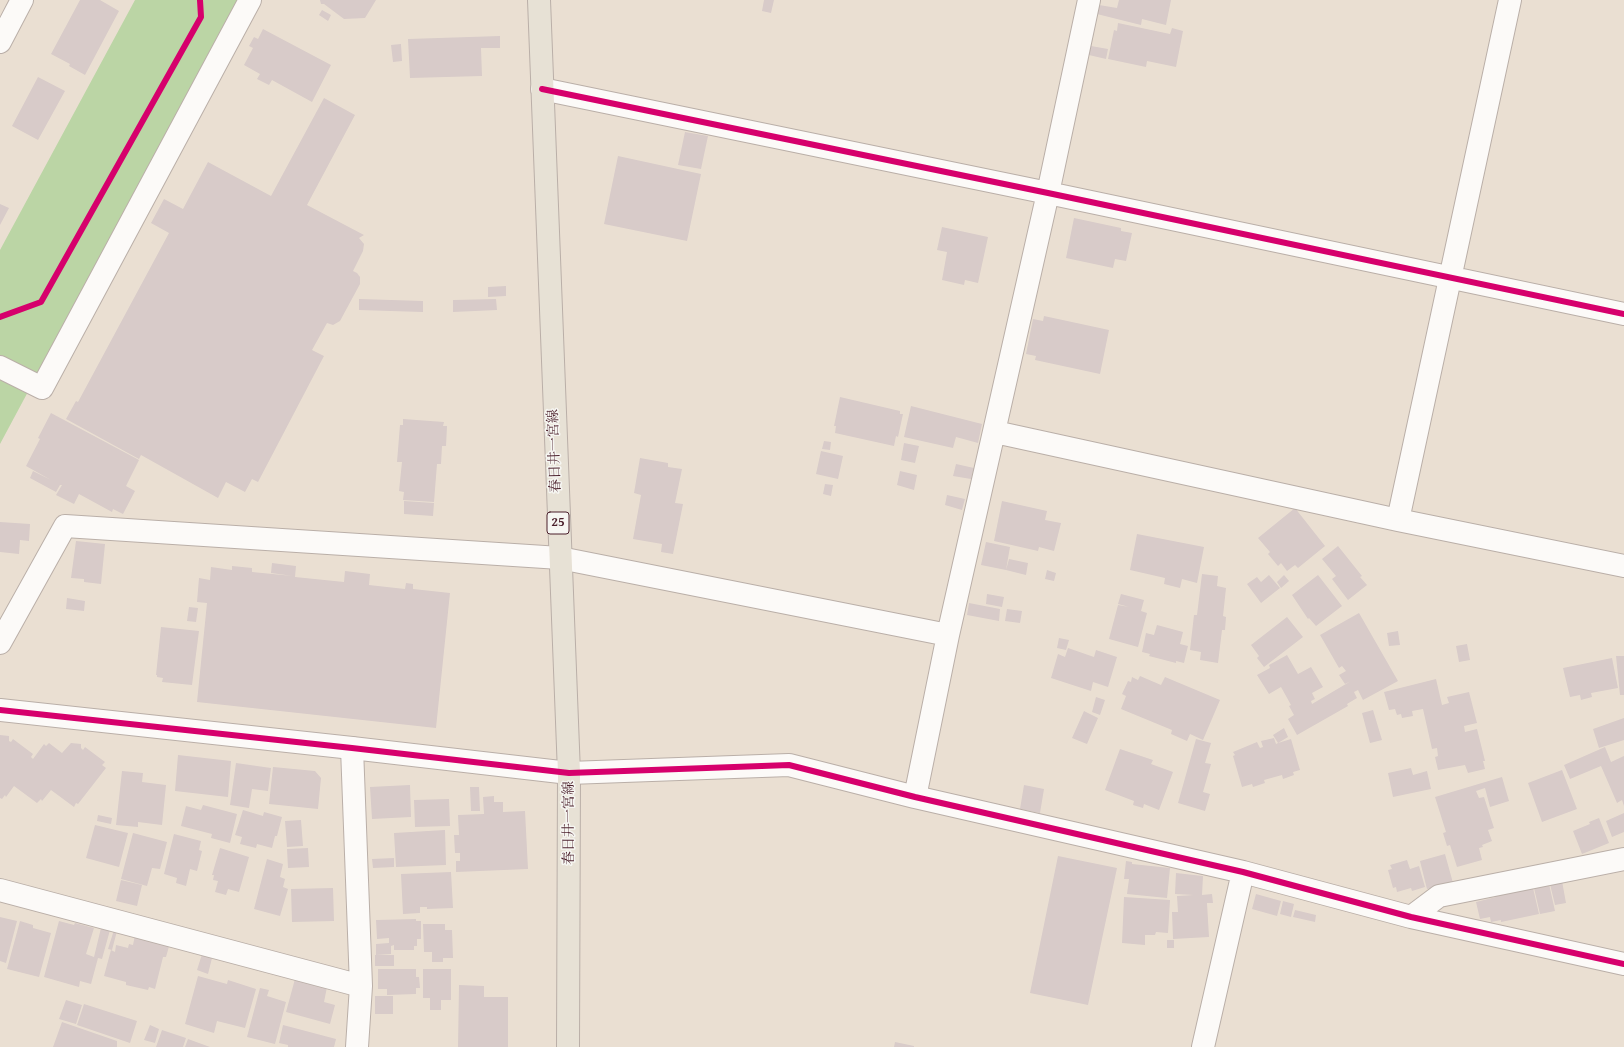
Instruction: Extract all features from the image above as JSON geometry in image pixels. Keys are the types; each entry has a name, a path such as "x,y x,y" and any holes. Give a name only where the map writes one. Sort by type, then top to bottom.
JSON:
{"main road":[{"name":"春日井一宮線","path":"539,0 569,773 568,1047"}],"street":[{"path":"0,42 22,0"},
{"path":"0,366 42,388 250,0"},
{"path":"915,797 948,635 995,432 1089,0"},
{"path":"1398,520 1510,0"},
{"path":"542,89 1624,314"},
{"path":"995,432 1398,520 1624,566"},
{"path":"0,643 65,526 560,558 948,635"},
{"path":"0,710 569,773 789,765 915,797 1243,872 1411,917 1624,964"},
{"path":"352,748 361,986 357,1047"},
{"path":"1411,917 1439,896 1624,859"},
{"path":"1203,1047 1243,872"},
{"path":"0,890 361,986"}],"green space":[{"path":"135,0 238,0 0,444 0,250"}],"building":[{"path":"80,0 100,0 119,11 85,75 69,66 70,64 51,54"},
{"path":"320,0 376,0 365,18 344,19 324,4 321,4"},
{"path":"764,0 774,0 771,13 762,11"},
{"path":"1119,0 1171,0 1166,25 1142,19 1141,25 1097,14 1099,5 1117,8"},
{"path":"322,10 331,15 328,21 319,15"},
{"path":"1118,23 1170,34 1172,28 1183,31 1176,67 1147,61 1146,67 1108,59 1114,30 1117,31"},
{"path":"263,29 331,65 312,102 272,80 269,85 257,79 260,74 244,65 253,48 249,46 254,37 258,39"},
{"path":"500,36 500,48 481,48 482,76 410,78 408,39"},
{"path":"401,44 402,61 393,62 391,45"},
{"path":"1091,46 1108,49 1106,59 1089,55"},
{"path":"38,77 65,91 38,140 12,126"},
{"path":"324,98 355,115 307,205 364,235 359,238 364,244 363,251 353,271 360,277 360,284 340,321 333,325 327,323 312,350 324,356 258,482 252,479 245,492 226,482 218,498 141,455 139,459 66,419 76,401 78,402 169,233 151,223 164,199 183,209 208,162 271,196"},
{"path":"685,132 708,136 701,169 678,165"},
{"path":"618,156 701,174 687,241 604,224"},
{"path":"0,204 9,208 0,225"},
{"path":"1074,218 1121,228 1121,231 1132,233 1126,261 1115,259 1113,268 1066,258"},
{"path":"942,227 988,237 978,283 965,280 964,285 942,280 947,252 937,250"},
{"path":"506,286 506,296 488,297 488,287"},
{"path":"359,299 423,301 423,312 359,310"},
{"path":"496,299 497,310 453,312 453,300"},
{"path":"1044,316 1109,330 1100,374 1035,360 1036,356 1026,354 1033,319 1043,321"},
{"path":"840,397 900,411 900,414 903,414 898,437 896,436 894,446 835,433 836,426 834,426"},
{"path":"911,406 982,424 978,443 956,437 953,448 904,437"},
{"path":"51,413 139,460 126,486 135,491 123,514 113,509 112,512 79,494 74,504 56,495 62,485 60,485 56,492 30,478 33,471 51,480 26,466"},
{"path":"403,419 444,422 443,426 447,426 446,446 442,446 441,464 437,464 434,502 403,500 404,492 399,491 402,462 397,462 400,425 403,425"},
{"path":"824,441 831,442 830,450 822,449"},
{"path":"904,443 919,446 915,463 901,460"},
{"path":"821,451 843,456 838,479 816,474"},
{"path":"640,458 668,463 668,467 682,469 675,503 683,504 673,554 661,552 662,544 633,539 641,495 634,493"},
{"path":"956,464 974,468 971,479 953,476"},
{"path":"900,471 917,475 914,490 897,485"},
{"path":"825,484 833,485 831,496 823,494"},
{"path":"947,495 965,499 962,510 945,505"},
{"path":"404,501 434,503 433,516 404,514"},
{"path":"1002,501 1047,511 1045,520 1061,523 1054,551 1039,547 1038,551 994,541"},
{"path":"1295,508 1325,546 1298,568 1295,565 1287,571 1281,563 1278,566 1268,554 1270,552 1258,538"},
{"path":"0,522 30,524 29,541 20,540 19,554 0,552"},
{"path":"1137,534 1204,547 1197,583 1182,579 1180,588 1164,584 1165,578 1130,570"},
{"path":"76,541 105,544 101,584 84,582 84,579 71,578"},
{"path":"986,542 1010,547 1006,570 981,565"},
{"path":"1338,546 1362,576 1360,577 1367,585 1348,600 1332,579 1336,576 1322,559"},
{"path":"1009,559 1028,563 1026,575 1006,570"},
{"path":"272,563 296,566 295,577 344,582 345,571 370,574 369,585 405,589 406,583 413,584 413,589 450,593 436,728 197,702 207,603 197,602 199,578 210,580 211,567 232,570 232,566 252,568 252,572 293,576 271,573"},
{"path":"1047,570 1056,573 1054,581 1045,579"},
{"path":"1202,574 1218,576 1217,586 1226,588 1223,616 1226,617 1225,630 1222,630 1218,663 1200,660 1201,652 1190,650 1194,615 1197,615"},
{"path":"1269,575 1280,588 1261,603 1247,584 1257,577 1261,582"},
{"path":"1284,575 1289,581 1281,588 1277,582"},
{"path":"1318,575 1342,606 1316,626 1309,618 1308,619 1292,595"},
{"path":"987,594 1004,597 1002,607 986,604"},
{"path":"1121,594 1144,600 1141,611 1147,613 1138,647 1109,639 1118,605 1129,607 1118,604"},
{"path":"67,598 85,601 84,611 66,609"},
{"path":"969,603 1000,609 999,621 967,615"},
{"path":"189,607 198,608 196,622 187,621"},
{"path":"1007,609 1022,611 1020,623 1005,621"},
{"path":"1359,613 1398,681 1363,700 1358,690 1354,692 1357,698 1347,704 1348,706 1297,735 1288,719 1294,715 1289,706 1291,705 1281,687 1269,694 1257,675 1270,668 1269,665 1287,655 1298,674 1311,667 1323,687 1312,693 1315,699 1311,701 1312,704 1351,681 1345,684 1339,675 1346,671 1342,666 1339,668 1320,635"},
{"path":"1287,617 1303,637 1264,667 1257,658 1259,656 1251,645"},
{"path":"1157,625 1183,632 1180,644 1188,646 1184,663 1176,661 1176,663 1149,656 1150,654 1142,652 1146,633 1154,635"},
{"path":"161,627 199,631 192,685 162,682 163,678 157,677"},
{"path":"1398,631 1400,645 1389,646 1387,633"},
{"path":"1059,638 1069,640 1066,650 1057,648"},
{"path":"1467,644 1470,660 1459,662 1456,646"},
{"path":"1068,648 1094,657 1096,650 1117,657 1108,687 1093,682 1091,691 1051,678 1058,654 1065,657"},
{"path":"1616,656 1624,656 1624,695 1620,695"},
{"path":"1612,658 1618,688 1591,693 1592,697 1581,700 1580,695 1570,697 1563,668"},
{"path":"1140,676 1161,685 1165,677 1220,700 1203,740 1190,734 1187,741 1171,734 1172,730 1121,709 1126,696 1122,694 1128,681 1131,682 1132,677 1138,680"},
{"path":"1436,679 1442,705 1449,703 1447,697 1469,692 1477,723 1464,726 1465,732 1477,729 1485,761 1483,761 1485,769 1468,773 1465,765 1438,770 1435,757 1438,756 1437,748 1432,749 1423,709 1412,711 1413,716 1402,718 1401,714 1397,715 1395,709 1389,710 1384,692"},
{"path":"1096,697 1105,700 1100,715 1092,712"},
{"path":"1373,710 1382,740 1370,743 1362,713"},
{"path":"1084,711 1098,718 1087,744 1072,738"},
{"path":"1624,718 1624,740 1599,748 1593,729"},
{"path":"1284,728 1288,737 1278,743 1273,735"},
{"path":"0,735 9,736 9,741 11,742 13,739 33,754 31,757 33,759 44,744 46,746 49,743 62,753 71,743 81,744 81,748 83,750 85,747 105,762 102,765 106,768 74,807 51,790 42,801 41,799 37,803 14,786 6,797 5,795 2,799 0,798"},
{"path":"1274,738 1276,744 1291,739 1300,770 1293,772 1294,775 1283,779 1282,775 1264,780 1265,783 1253,787 1252,784 1242,787 1233,752 1257,742 1260,748 1263,747 1261,741"},
{"path":"1196,739 1211,743 1205,763 1211,764 1203,792 1210,794 1205,811 1178,803"},
{"path":"1605,747 1611,762 1624,756 1624,806 1622,800 1617,803 1601,766 1570,779 1564,765"},
{"path":"1120,749 1153,760 1151,764 1173,772 1159,810 1144,804 1143,808 1133,805 1134,801 1105,790"},
{"path":"178,755 231,761 228,797 175,791"},
{"path":"236,763 271,768 268,791 252,789 249,808 230,805"},
{"path":"273,767 315,771 321,778 318,809 269,804"},
{"path":"1411,768 1413,775 1427,771 1431,789 1393,797 1388,773"},
{"path":"1562,770 1577,809 1542,822 1528,783"},
{"path":"122,771 143,773 142,782 166,785 162,825 138,822 138,827 116,825"},
{"path":"1502,777 1509,801 1490,807 1485,788 1476,791 1479,798 1484,797 1494,828 1488,830 1492,841 1482,845 1483,847 1479,848 1482,860 1457,867 1450,845 1447,846 1443,833 1446,832 1435,797"},
{"path":"410,785 411,817 372,819 370,787"},
{"path":"1024,785 1044,789 1040,813 1020,809"},
{"path":"470,787 479,787 480,811 471,811"},
{"path":"494,796 494,802 503,802 503,812 525,811 528,869 456,872 456,861 460,861 460,853 455,853 454,835 459,835 458,815 484,814 483,797"},
{"path":"449,799 450,826 415,827 414,800"},
{"path":"203,805 237,814 230,843 211,838 212,834 181,826 186,806 201,810"},
{"path":"243,810 263,816 264,812 282,817 272,848 257,844 256,848 240,844 242,837 235,835"},
{"path":"1624,813 1624,832 1612,837 1606,821"},
{"path":"98,815 112,818 111,824 97,821"},
{"path":"1599,818 1609,843 1582,854 1573,831 1590,824 1589,822"},
{"path":"301,820 303,846 287,847 285,821"},
{"path":"95,825 128,833 119,867 86,858"},
{"path":"445,830 446,865 396,867 394,833"},
{"path":"133,833 167,842 160,869 152,868 147,886 121,879"},
{"path":"174,834 201,841 199,850 202,851 197,871 190,869 186,886 176,883 177,878 164,874"},
{"path":"220,848 249,857 239,892 228,889 226,895 215,892 218,881 213,880 214,875 212,875"},
{"path":"308,848 309,867 288,868 287,849"},
{"path":"1445,854 1453,883 1427,889 1420,861"},
{"path":"1058,856 1117,868 1088,1005 1030,993"},
{"path":"394,858 394,867 373,868 372,859"},
{"path":"267,859 283,864 280,877 285,879 283,887 288,889 280,916 254,909"},
{"path":"1407,860 1410,869 1419,866 1425,887 1412,891 1411,888 1397,892 1396,887 1393,888 1388,870 1392,869 1390,865"},
{"path":"1126,861 1132,862 1132,864 1170,868 1167,898 1127,894 1129,879 1124,879"},
{"path":"451,872 453,908 427,909 427,907 420,907 420,913 403,914 401,874"},
{"path":"1176,873 1203,876 1202,895 1212,894 1213,903 1207,903 1209,937 1173,939 1172,912 1178,912 1177,896 1194,895 1175,894"},
{"path":"121,880 142,885 137,906 116,901"},
{"path":"1562,881 1566,903 1555,905 1550,884"},
{"path":"1549,884 1555,911 1540,914 1534,888"},
{"path":"333,888 334,921 292,922 291,889"},
{"path":"1533,888 1539,914 1501,922 1501,920 1491,922 1490,917 1480,919 1476,902 1496,897 1495,896"},
{"path":"1256,894 1281,901 1277,916 1252,909"},
{"path":"1124,897 1170,900 1168,933 1156,932 1155,935 1145,935 1145,945 1122,943"},
{"path":"1283,901 1294,904 1291,917 1280,914"},
{"path":"1295,910 1316,915 1315,922 1293,917"},
{"path":"0,917 17,921 6,963 0,961"},
{"path":"416,919 416,921 421,921 421,939 417,939 417,946 414,946 414,950 394,950 394,945 391,946 391,954 376,955 376,944 389,943 389,938 377,939 376,920"},
{"path":"20,921 33,925 33,928 51,933 39,977 7,969"},
{"path":"59,921 94,928 86,954 94,957 101,928 110,930 102,959 98,958 91,984 80,981 79,987 44,977"},
{"path":"423,924 445,924 445,930 452,930 453,958 443,958 443,962 432,962 432,952 424,952"},
{"path":"114,930 117,931 112,950 108,949"},
{"path":"135,935 170,943 166,957 163,957 155,989 149,987 148,990 126,985 126,982 104,976 111,950 115,952 116,945 128,948 129,944 133,945"},
{"path":"1167,940 1174,940 1174,948 1167,948"},
{"path":"203,951 213,954 208,974 197,970"},
{"path":"375,955 394,955 394,966 375,966"},
{"path":"378,969 416,969 416,977 419,977 420,988 416,988 416,994 387,995 387,989 378,989"},
{"path":"423,969 451,969 451,1000 441,1000 441,1010 430,1010 430,998 423,998"},
{"path":"198,976 227,984 228,980 256,989 245,1028 217,1021 214,1033 185,1024"},
{"path":"295,979 327,987 324,1002 335,1005 330,1024 286,1012"},
{"path":"459,985 484,986 484,997 508,997 508,1047 458,1047"},
{"path":"260,988 269,990 267,996 286,1002 275,1044 247,1037"},
{"path":"375,996 393,996 393,1014 375,1014"},
{"path":"66,1000 82,1005 76,1024 59,1019"},
{"path":"84,1004 137,1021 130,1043 77,1025"},
{"path":"62,1022 117,1041 117,1047 53,1047"},
{"path":"150,1025 159,1029 155,1043 144,1040"},
{"path":"283,1025 336,1039 334,1047 288,1047 288,1045 279,1043"},
{"path":"162,1030 186,1038 183,1047 156,1047"},
{"path":"188,1039 210,1047 185,1047"},
{"path":"895,1042 914,1046 914,1047 894,1047"}],"cycle path":[{"path":"0,317 41,302 201,17 200,0"},
{"path":"542,89 1624,314"},
{"path":"0,710 569,773 789,765 915,797 1243,872 1411,917 1624,964"}]}
